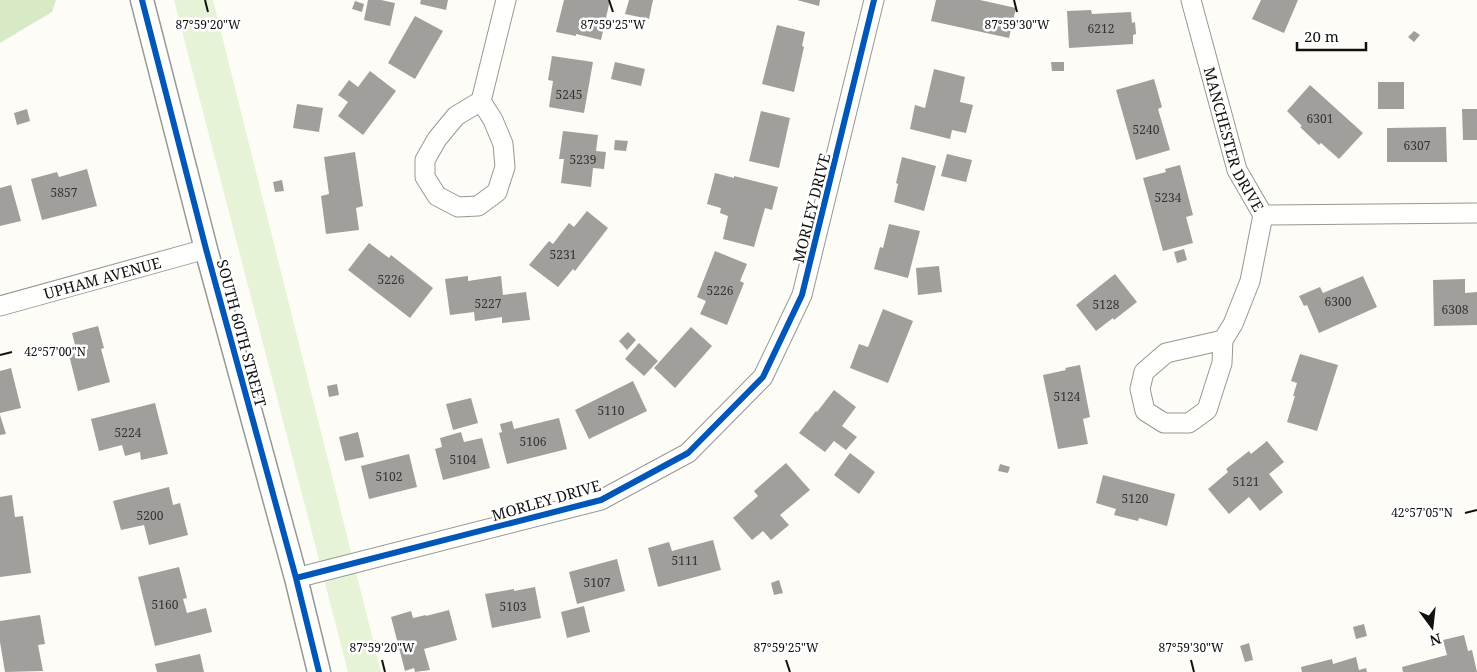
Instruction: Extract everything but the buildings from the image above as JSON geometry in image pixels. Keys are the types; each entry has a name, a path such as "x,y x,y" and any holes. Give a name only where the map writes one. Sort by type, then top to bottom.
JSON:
{"street":[{"name":"SOUTH 60TH STREET","path":"142,0 206,249 296,578 319,672"},
{"path":"480,101 494,120 503,144 505,167 497,192 478,206 458,207 436,196 425,177 425,160 437,139 456,116 480,101 506,0"},
{"name":"MORLEY DRIVE","path":"296,578 601,500 688,453 763,377 802,296 874,0"},
{"name":"MANCHESTER DRIVE","path":"1191,0 1237,170 1263,215 1477,213"},
{"path":"1223,340 1166,354 1144,372 1140,389 1145,411 1164,424 1189,423 1207,410 1222,363 1223,340 1233,324 1250,281 1263,215"},
{"name":"UPHAM AVENUE","path":"0,306 206,249"}],"green space":[{"path":"0,0 56,0 52,12 0,43"},
{"path":"174,0 213,0 381,672 348,672"}],"cycle path":[{"path":"142,0 206,249 296,578 319,672"},
{"path":"296,578 601,500 688,453 763,377 802,295 874,0"}]}
